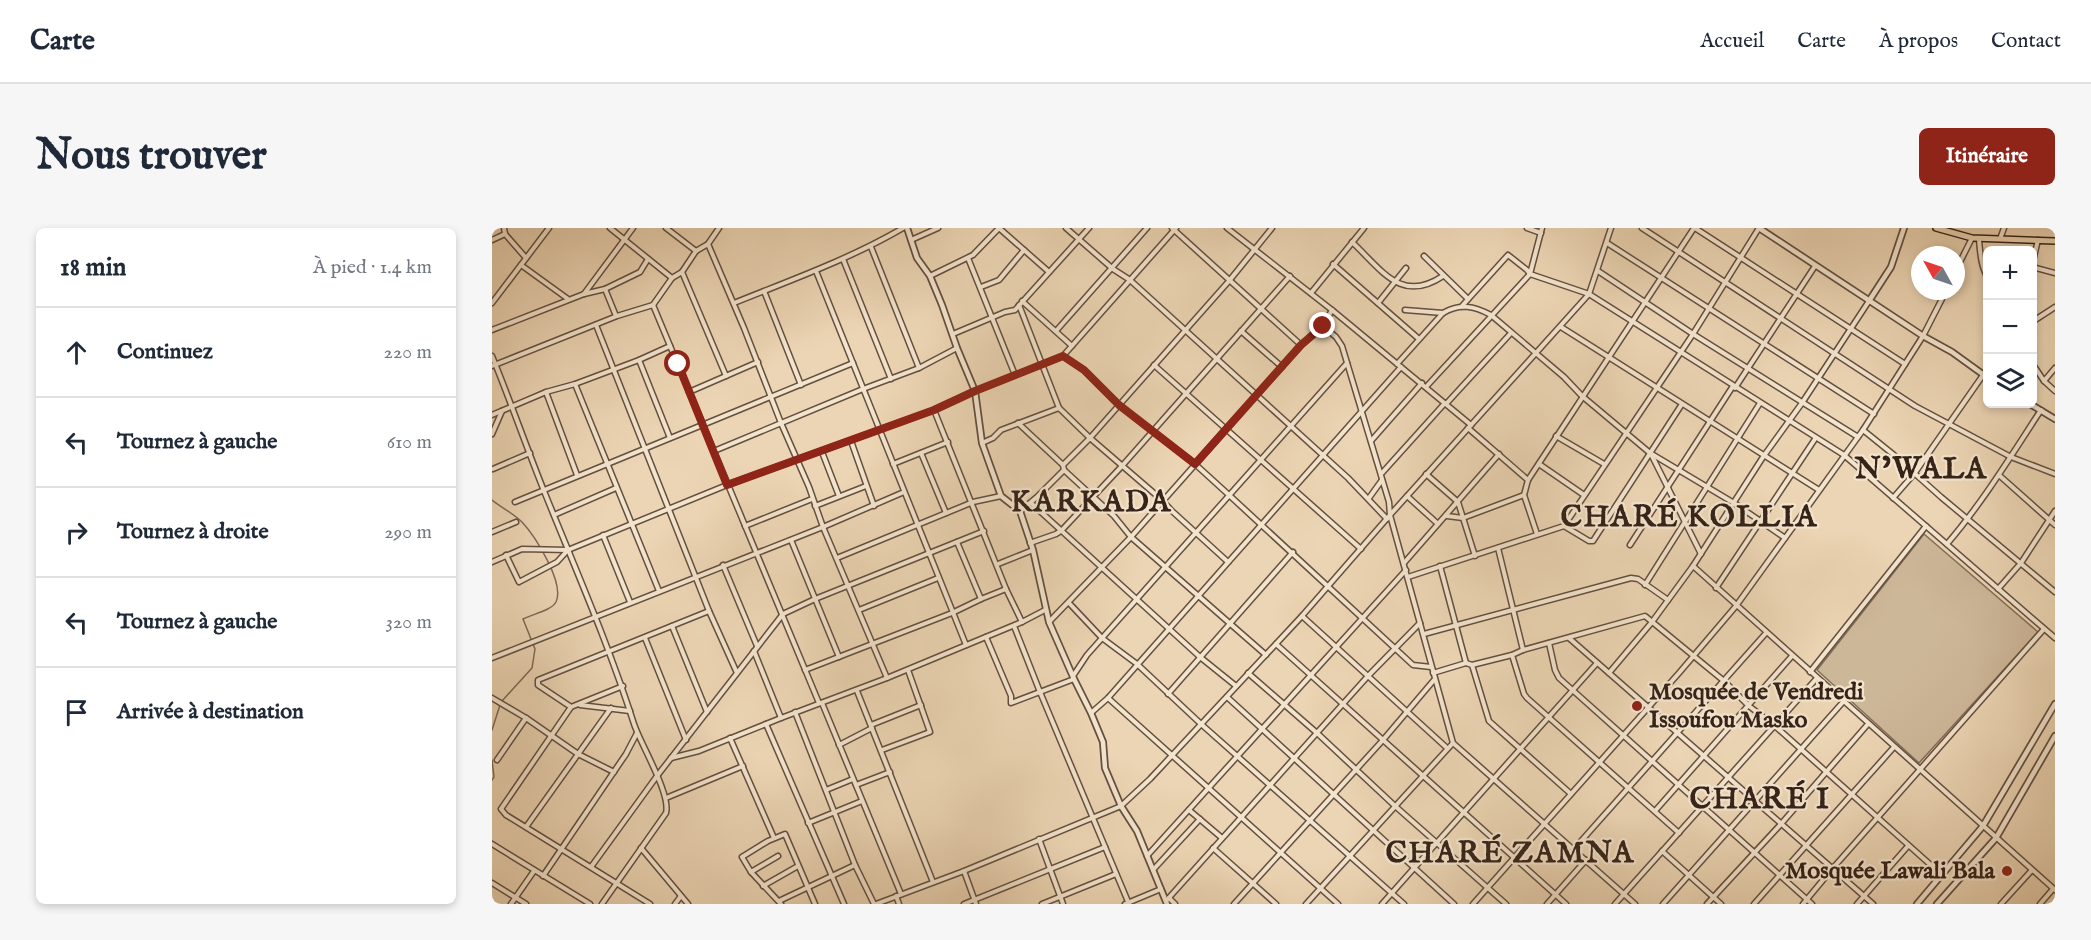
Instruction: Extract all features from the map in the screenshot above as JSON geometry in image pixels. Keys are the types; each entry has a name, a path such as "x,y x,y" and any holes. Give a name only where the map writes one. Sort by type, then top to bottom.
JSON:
{"main road":[{"path":"1936,228 1975,238 2055,241"}],"street":[{"path":"492,303 549,228"},
{"path":"610,228 672,278"},
{"path":"584,294 633,228"},
{"path":"666,228 696,251"},
{"path":"494,365 617,316 653,305 672,278 682,272 696,251 708,244 719,228"},
{"path":"734,303 871,247 905,228 918,258 930,276 975,391 982,443 1001,496 1020,511 1033,550 1045,610 1073,678 1091,713 1102,742 1105,768 1121,806 1137,831 1167,901 1175,904"},
{"path":"911,240 938,228"},
{"path":"930,276 968,258 999,228 1049,272"},
{"path":"1066,228 1113,269 1130,280 1388,517"},
{"path":"953,334 1014,310 1089,228"},
{"path":"1056,331 1147,228"},
{"path":"1227,228 1290,276 1446,403 1528,480"},
{"path":"1020,511 1031,503 1090,438 1229,281 1272,228"},
{"path":"1311,293 1364,228"},
{"path":"1426,387 1530,274 1542,230 1527,228"},
{"path":"795,712 855,865 875,904 964,871 1092,816 1121,806 1172,756 1302,616 1426,474 1589,294 1611,228"},
{"path":"1642,228 1915,406 2011,457 2055,474"},
{"path":"1537,534 1524,495 1528,480 1694,228 1905,364"},
{"path":"1408,577 1564,526 1693,333 1759,228 1923,336 1952,352 1983,375"},
{"path":"1609,673 1652,622 1693,566 1763,457 1819,379 1891,267 1904,228"},
{"path":"1962,228 1963,236"},
{"path":"2000,240 2004,228"},
{"path":"492,562 526,548 549,551 568,550 631,522 727,485 934,410 1063,356 1174,229 1301,345"},
{"path":"492,240 505,231 526,258"},
{"path":"1965,255 1975,238"},
{"path":"1975,238 1983,268"},
{"path":"2037,246 2038,240"},
{"path":"1352,242 1402,286 1420,287 1443,276"},
{"path":"1606,242 1874,414"},
{"path":"708,244 887,678"},
{"path":"871,247 919,368"},
{"path":"981,287 999,280 1024,250"},
{"path":"1462,306 1508,255 1530,274 1589,294 1815,439 1844,455 2055,638"},
{"path":"1424,256 1468,299"},
{"path":"968,258 1015,375"},
{"path":"492,330 584,294 605,289 640,272 648,259"},
{"path":"843,259 891,379"},
{"path":"1333,264 1419,339"},
{"path":"521,265 568,300"},
{"path":"1630,545 1815,266"},
{"path":"1378,303 1406,268"},
{"path":"2037,268 2055,273"},
{"path":"1598,270 1858,437"},
{"path":"816,271 966,645"},
{"path":"682,272 726,376"},
{"path":"1030,543 1062,530 1153,432 1290,276"},
{"path":"605,289 617,316"},
{"path":"764,291 801,385"},
{"path":"1473,904 1736,606 1874,414 1923,336 1941,300"},
{"path":"1021,303 1072,346"},
{"path":"1021,303 1041,365 1059,408 1228,562"},
{"path":"653,305 805,670 856,785 898,895 899,904"},
{"path":"1091,713 1108,698 1197,595 1363,411 1419,339 1450,308 1462,306 1478,308 1491,315 1650,453 1734,503 1785,538"},
{"path":"2037,319 2055,307"},
{"path":"1049,622 1131,537 1301,345 1323,326 1332,310"},
{"path":"1405,310 1443,313"},
{"path":"596,325 709,611 737,673"},
{"path":"1323,326 1336,337 1348,362 1389,502 1388,517 1404,563 1453,743 1635,904"},
{"path":"1561,327 1763,457 1819,490"},
{"path":"1241,331 1282,367"},
{"path":"1381,474 1510,333"},
{"path":"492,415 546,392 613,370 670,346"},
{"path":"714,451 919,368 957,348"},
{"path":"492,356 623,686 637,733 666,798 666,813 603,904"},
{"path":"1063,356 1084,370 1119,405 1195,464 1413,665 1431,667"},
{"path":"639,360 670,438"},
{"path":"689,392 758,362"},
{"path":"986,637 1011,696 1011,703 1073,678 1087,655 1348,362"},
{"path":"514,502 853,363"},
{"path":"1154,365 1361,549"},
{"path":"2044,381 2055,368"},
{"path":"2037,370 2055,391"},
{"path":"1893,498 1914,474 1947,425 1983,379"},
{"path":"1371,441 1422,383"},
{"path":"575,384 659,591"},
{"path":"546,392 577,475"},
{"path":"1645,585 1760,403"},
{"path":"1564,526 1589,541 1593,541 1683,405"},
{"path":"982,443 993,438 1001,430 1059,408"},
{"path":"2037,408 2055,419"},
{"path":"934,410 998,564 1006,589 1022,622"},
{"path":"1947,544 2000,476 2041,410"},
{"path":"492,434 502,411"},
{"path":"1018,423 1114,516 1131,537 1266,655"},
{"path":"1863,430 2055,592"},
{"path":"1556,436 1604,464"},
{"path":"1716,588 1815,439"},
{"path":"851,441 874,506"},
{"path":"893,464 948,442"},
{"path":"822,452 840,496"},
{"path":"493,469 530,453"},
{"path":"921,453 946,513"},
{"path":"1650,453 1701,554"},
{"path":"1404,563 1498,454"},
{"path":"1539,464 1584,495"},
{"path":"1426,474 1458,502 1475,556"},
{"path":"2000,476 2055,525"},
{"path":"1369,498 1382,480"},
{"path":"815,506 866,486"},
{"path":"554,515 616,488"},
{"path":"492,658 791,540 904,492"},
{"path":"1446,516 1463,518 1524,495"},
{"path":"837,558 973,502 1001,496"},
{"path":"1407,496 1438,524"},
{"path":"745,526 812,499"},
{"path":"1031,503 1200,657 1237,686"},
{"path":"1998,589 2021,563 2055,511"},
{"path":"492,532 516,522"},
{"path":"1810,672 1926,526"},
{"path":"591,867 657,776 783,614 848,585 984,531"},
{"path":"603,535 630,602"},
{"path":"791,540 839,657"},
{"path":"957,542 981,599"},
{"path":"1498,548 1523,650"},
{"path":"506,555 519,582 558,562 568,550"},
{"path":"998,564 1033,550"},
{"path":"1168,694 1293,552"},
{"path":"723,565 757,646"},
{"path":"1440,566 1466,663"},
{"path":"1693,566 2054,890 2040,904"},
{"path":"1147,856 1406,570"},
{"path":"858,610 938,578"},
{"path":"1424,634 1631,578 1638,579 1668,600"},
{"path":"805,670 873,645 1006,589"},
{"path":"1069,603 1102,638 1137,664 1201,724 1404,904"},
{"path":"671,758 693,753 781,717 857,691 1014,626 1045,610"},
{"path":"571,707 538,685 538,680 709,611"},
{"path":"1302,616 1447,748"},
{"path":"1433,673 1466,663 1472,665 1512,655 1643,616 1724,681 1749,706 1775,726 1942,875"},
{"path":"1167,901 1368,675 1420,623"},
{"path":"672,626 708,712"},
{"path":"1014,626 1127,904 1161,889"},
{"path":"1803,904 1833,867 2044,629"},
{"path":"1574,849 1767,633"},
{"path":"645,638 686,740"},
{"path":"1569,638 1873,904"},
{"path":"1549,643 1557,674 1573,690 1812,904"},
{"path":"1276,644 1566,904"},
{"path":"754,651 781,717"},
{"path":"1512,655 1524,694 1548,718 1600,761 1679,833"},
{"path":"1655,811 1791,656"},
{"path":"1382,904 1598,663"},
{"path":"1472,665 1487,718 1571,794"},
{"path":"882,750 930,732 908,670"},
{"path":"1248,673 1506,904"},
{"path":"1615,904 1817,678"},
{"path":"1234,904 1383,740 1435,679"},
{"path":"623,686 571,707 501,809 506,815 650,904"},
{"path":"857,691 933,882"},
{"path":"1227,697 1454,904"},
{"path":"492,698 578,754 614,772"},
{"path":"1108,698 1338,904"},
{"path":"1663,904 1843,702"},
{"path":"1917,904 1983,826 2055,704"},
{"path":"579,705 630,711"},
{"path":"838,745 871,726 921,705"},
{"path":"526,827 611,708"},
{"path":"497,760 526,718"},
{"path":"766,724 844,904"},
{"path":"1707,904 1781,824 1868,724"},
{"path":"543,876 614,772 637,733"},
{"path":"1937,904 1996,838 2055,736"},
{"path":"730,738 774,838"},
{"path":"1306,904 1453,743"},
{"path":"1754,904 1894,747"},
{"path":"666,798 743,766"},
{"path":"856,785 890,772"},
{"path":"826,790 853,779"},
{"path":"808,823 862,801"},
{"path":"1189,810 1222,838"},
{"path":"1153,870 1200,819"},
{"path":"815,904 807,887 798,866 786,835 781,834 742,856 751,872 780,902 807,887 855,865"},
{"path":"1039,839 1063,904"},
{"path":"492,844 590,904"},
{"path":"1857,904 1908,846"},
{"path":"964,904 975,902 1105,847"},
{"path":"641,848 688,904"},
{"path":"1213,848 1275,904"},
{"path":"1662,851 1721,904"},
{"path":"751,872 778,856"},
{"path":"1547,904 1587,860"},
{"path":"763,886 798,866"},
{"path":"2002,904 2032,870"},
{"path":"511,904 534,871"},
{"path":"964,871 975,902"},
{"path":"1042,904 1116,874"},
{"path":"492,883 526,904"},
{"path":"675,904 681,896"}],"shaded area":[{"path":"1924,534 2038,632 1919,763 1817,670"}],"waterway":[{"path":"492,500 519,519 528,529 553,572 558,594 556,602 550,608 523,619 535,649 532,668 502,701"},
{"path":"492,730 500,705"},
{"path":"492,760 494,777 492,780"}],"place":[{"name":"Mosquée de Vendredi Issoufou Masko","path":"1637,706"},
{"name":"Mosquée Lawali Bala","path":"2007,871"}],"district":[{"name":"N’WALA","path":"1921,470"},
{"name":"KARKADA","path":"1091,503"},
{"name":"CHARÉ KOLLIA","path":"1689,518"},
{"name":"CHARÉ I","path":"1760,800"},
{"name":"CHARÉ ZAMNA","path":"1510,854"}],"route":[{"path":"678,364 727,485 934,410 1063,356 1084,370 1119,405 1195,464 1301,345 1323,326"}]}
